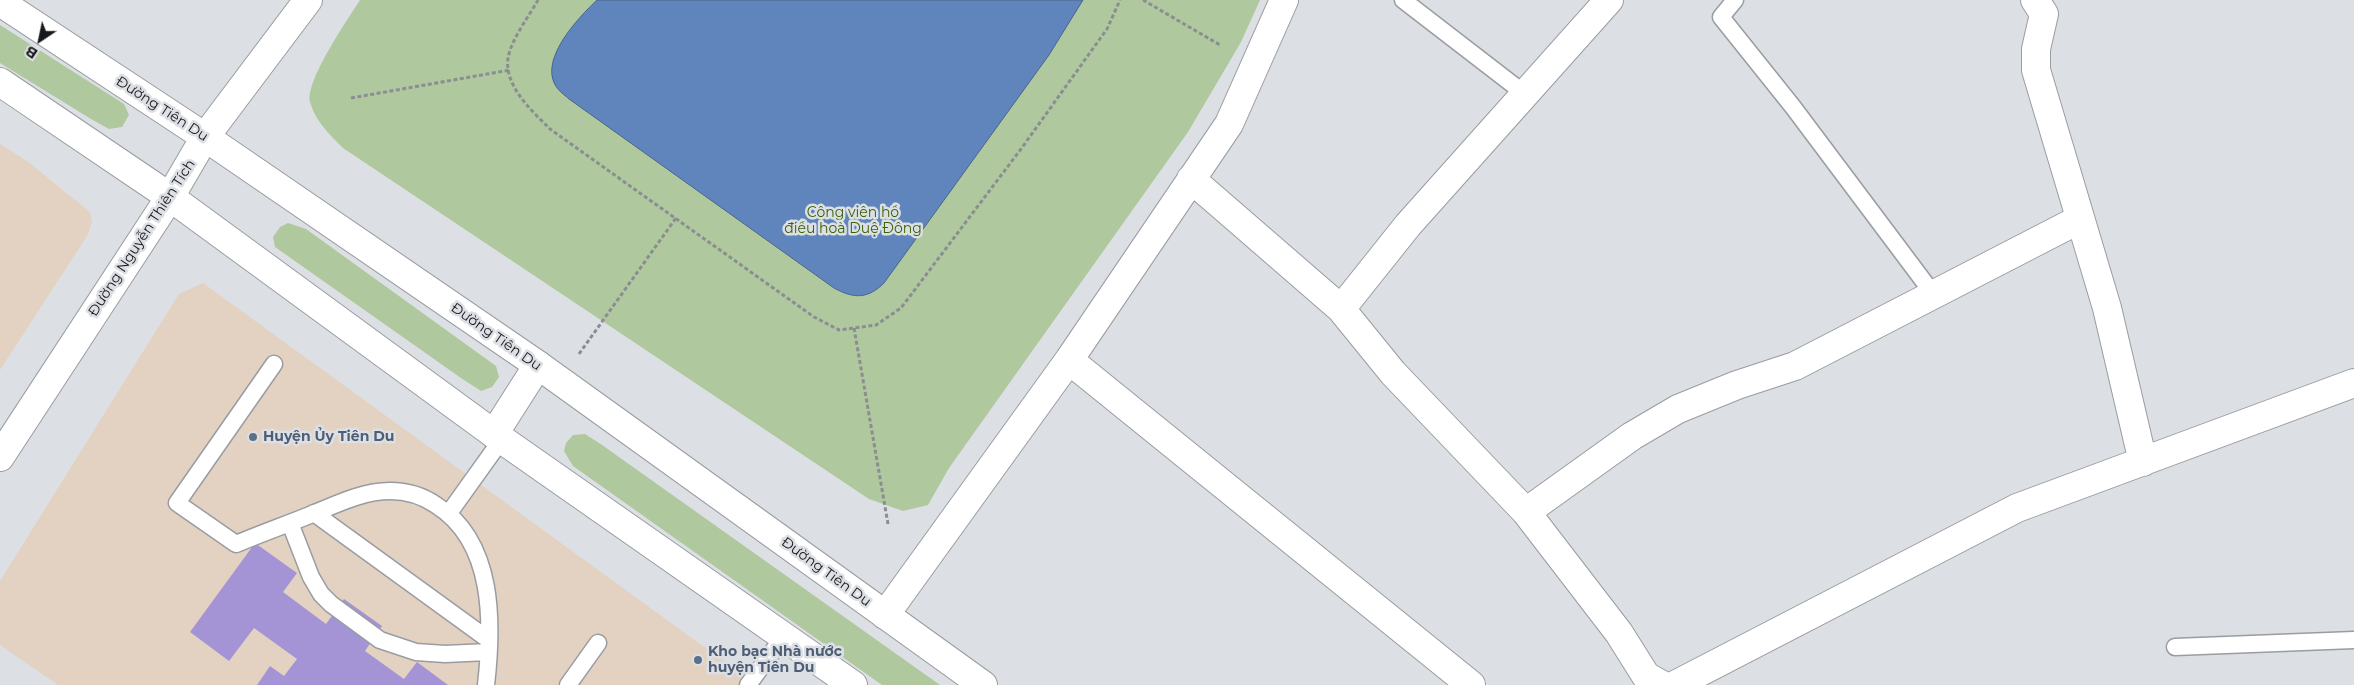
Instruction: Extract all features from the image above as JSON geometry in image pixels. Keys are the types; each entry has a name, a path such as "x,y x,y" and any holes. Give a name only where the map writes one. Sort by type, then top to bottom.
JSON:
{"street":[{"name":"Đường Nguyễn Thiên Tích","path":"0,457 170,197 205,137 308,0"},
{"path":"885,615 1069,360 1229,124 1284,0"},
{"path":"1341,310 1408,226 1609,0"},
{"path":"2035,0 2044,14 2036,49 2036,70 2107,308 2143,462"},
{"name":"Đường Tiên Du","path":"0,2 205,137 538,365 983,685"},
{"path":"0,82 170,197 498,436 853,685"},
{"path":"1191,179 1341,310 1393,373 1526,512 1619,633 1646,676 1662,685"},
{"path":"1526,512 1632,436 1678,409 1737,385 1795,366 2080,219"},
{"path":"1069,360 1471,685"},
{"path":"498,436 538,365"},
{"path":"1675,685 2017,508 2354,383"}],"lane":[{"path":"1403,0 1526,94"},
{"path":"1735,0 1721,17 1793,107 1934,295"},
{"path":"274,364 177,503 236,544 352,498 389,491 417,495 449,513 470,540 479,562 487,592 488,646 486,685"},
{"path":"449,513 498,436"},
{"path":"314,513 488,646"},
{"path":"290,523 311,576 321,594 331,604 380,640 416,652 458,654 488,646"},
{"path":"748,685 784,636"},
{"path":"2175,647 2354,640"},
{"path":"568,685 598,643"}],"path":[{"path":"538,0 518,35 508,59 512,84 527,106 550,129 814,317 839,330 876,325 901,308 1107,29 1120,0"},
{"path":"1143,0 1220,45"},
{"path":"351,98 510,70"},
{"path":"576,358 676,218"},
{"path":"854,328 888,524"}],"shaded area":[{"path":"0,144 27,161 90,212 92,222 87,236 0,370"},
{"name":"Huyện Ủy Tiên Du","path":"203,283 759,685 58,685 0,645 0,581 179,294"}],"green space":[{"name":"Công viên hồ điều hoà Duệ Đông","path":"360,0 1260,0 1241,42 1188,132 949,468 928,505 903,511 869,499 343,148 316,116 310,102 310,92 320,66"},
{"path":"0,25 124,104 129,115 122,127 109,129 0,63"},
{"path":"288,223 306,229 496,366 499,377 492,387 481,391 275,247 273,237 280,227"},
{"path":"585,434 940,685 882,685 573,466 564,451 566,443 573,435"}],"water":[{"path":"597,0 1083,0 1049,55 884,283 872,292 860,296 841,292 834,288 559,90 553,78 552,66 556,54 562,41 571,29"}],"building":[{"path":"255,543 297,573 283,592 326,624 344,599 382,626 365,651 404,679 417,662 448,685 257,685 270,666 284,676 297,659 254,628 229,661 190,632"}],"place":[{"name":"Huyện Ủy Tiên Du","path":"253,437"},
{"name":"Kho bạc Nhà nước huyện Tiên Du","path":"698,660"}]}
